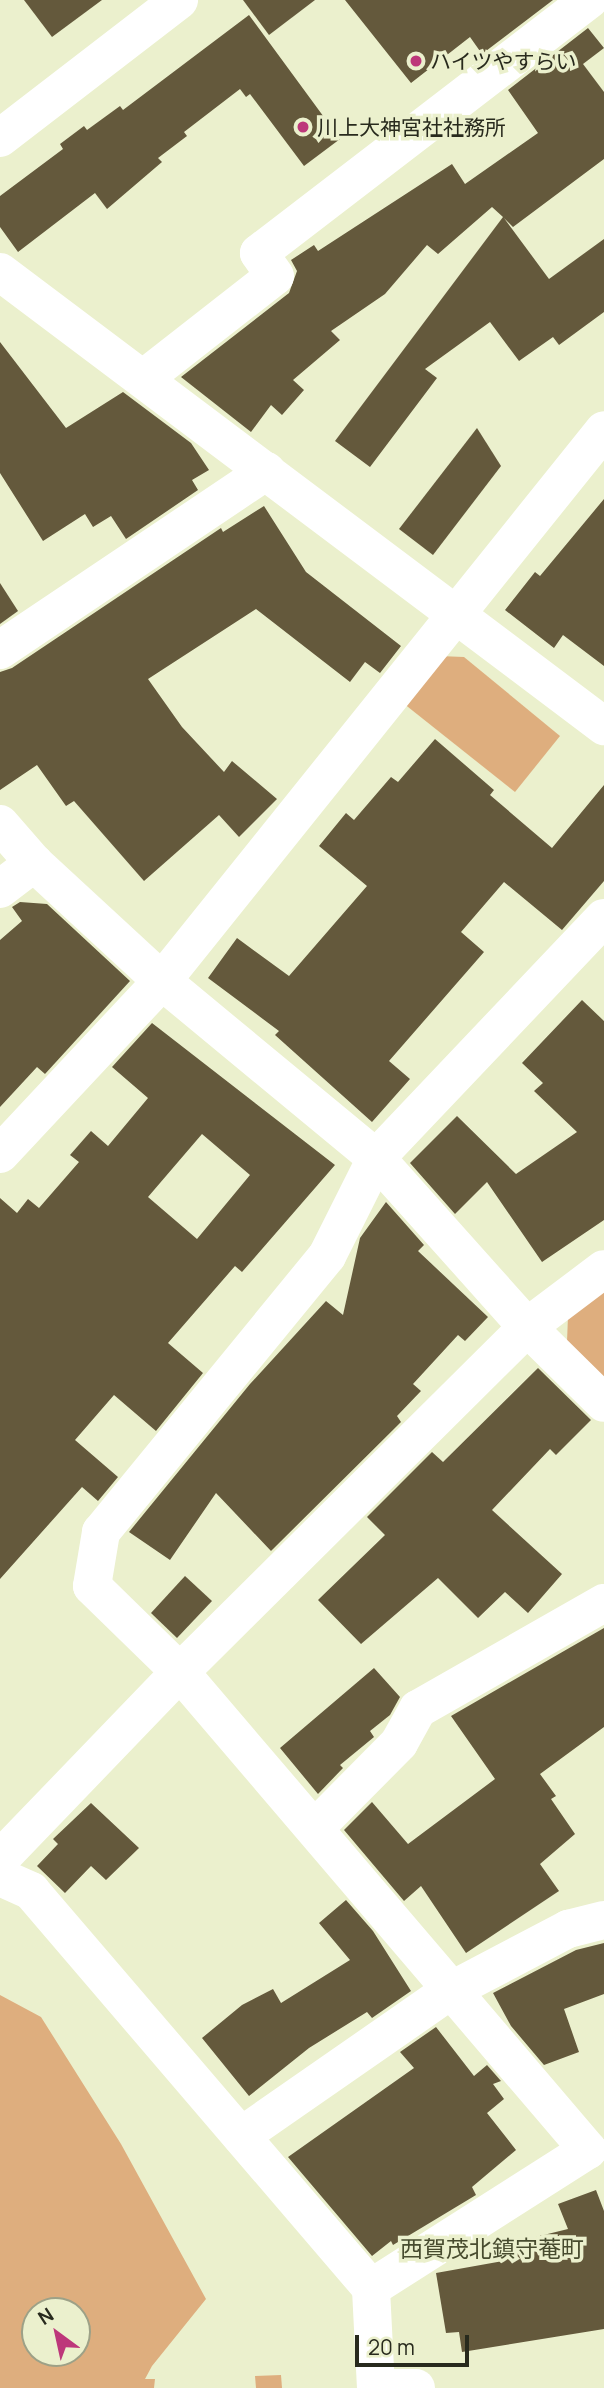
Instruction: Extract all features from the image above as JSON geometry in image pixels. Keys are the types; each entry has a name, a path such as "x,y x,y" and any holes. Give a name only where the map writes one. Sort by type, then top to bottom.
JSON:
{"street":[{"path":"143,379 275,276 259,253 589,0 604,17"},
{"path":"0,138 166,4"},
{"path":"0,272 604,726"},
{"path":"0,1154 162,981 604,430"},
{"path":"0,650 266,471"},
{"path":"0,824 34,863 162,981 376,1158 527,1327 604,1404"},
{"path":"0,889 34,863"},
{"path":"371,2288 587,2150 448,1992 316,1827 180,1672 92,1586 101,1532 327,1256 376,1158 604,918"},
{"path":"0,1859 180,1672 527,1327 604,1269"},
{"path":"316,1827 399,1743 418,1709 604,1603"},
{"path":"0,1877 31,1891 371,2288 376,2388 416,2388"},
{"path":"241,2136 448,1992 568,1929 604,1920"}],"shaded area":[{"path":"439,656 464,657 560,736 515,792 403,703"},
{"path":"604,1290 604,1381 567,1342 568,1316"},
{"path":"0,1995 41,2017 121,2144 206,2299 152,2366 145,2379 155,2379 154,2388 0,2388"},
{"path":"281,2375 282,2388 256,2388 255,2376"}],"building":[{"path":"24,0 102,0 52,37"},
{"path":"243,0 315,0 269,35"},
{"name":"ハイツやすらい","path":"345,0 553,0 482,54 470,37 411,83"},
{"path":"249,15 340,139 304,166 250,94 246,97 240,89 184,132 187,136 158,158 162,162 107,209 95,193 18,252 0,227 0,196 63,149 60,144 84,126 87,130 120,106 123,110"},
{"path":"588,28 604,48 583,64 604,92 604,159 513,227 504,218 549,279 604,239 604,312 559,345 553,337 519,361 490,322 425,369 437,378 370,467 335,441 503,217 492,207 438,254 427,245 385,294 331,331 340,340 293,380 304,390 282,415 271,405 251,432 181,377 289,293 297,271 291,260 314,245 318,251 452,164 465,184 538,133 508,90"},
{"path":"0,342 66,428 123,392 191,443 209,470 192,480 198,490 126,539 111,516 93,527 85,514 43,541 0,473"},
{"path":"477,428 501,466 433,555 399,529"},
{"path":"604,499 604,666 563,635 554,648 505,610 535,572 540,576"},
{"path":"264,506 306,572 401,646 380,673 365,662 350,682 256,609 148,679 182,727 224,772 232,761 277,799 239,837 219,815 144,881 74,801 66,806 37,765 0,790 0,672 12,668 221,528 223,532"},
{"path":"0,583 18,611 0,624"},
{"path":"435,739 494,790 490,795 552,848 604,785 604,881 562,930 504,882 461,932 484,952 389,1061 410,1079 372,1122 275,1035 279,1031 208,978 237,938 289,976 367,886 319,846 346,813 354,820 391,777 398,782"},
{"path":"20,902 47,904 130,981 45,1074 37,1067 0,1107 0,940 22,921 12,907"},
{"path":"582,1000 604,1021 604,1220 542,1262 487,1182 455,1214 410,1163 457,1116 516,1174 577,1132 534,1091 543,1083 522,1063"},
{"path":"152,1023 335,1165 242,1272 235,1266 168,1343 203,1373 156,1431 114,1395 75,1440 118,1477 98,1501 82,1487 0,1579 0,1198 17,1213 28,1199 39,1208 79,1162 70,1155 91,1131 108,1146 148,1098 112,1067","holes":["202,1134 250,1175 197,1239 148,1197"]},
{"path":"386,1202 424,1245 418,1251 488,1317 465,1341 458,1335 413,1384 421,1391 397,1416 401,1422 271,1551 216,1493 170,1560 129,1532 250,1384 326,1301 343,1315 360,1238"},
{"path":"538,1368 591,1420 556,1455 550,1449 492,1510 562,1574 528,1613 505,1592 478,1618 438,1578 361,1644 318,1600 385,1535 367,1517 432,1452 443,1462"},
{"path":"185,1576 212,1601 177,1638 151,1613"},
{"path":"604,1628 604,1727 540,1774 556,1796 551,1799 575,1834 540,1864 559,1891 466,1953 421,1886 404,1901 344,1830 372,1802 408,1844 495,1779 451,1716"},
{"path":"374,1668 400,1697 390,1715 370,1731 374,1737 340,1765 343,1768 318,1794 280,1748"},
{"path":"91,1803 139,1848 106,1880 91,1866 65,1893 37,1866 58,1844 53,1839"},
{"path":"346,1900 373,1931 411,1991 372,2018 367,2012 309,2048 249,2096 202,2038 242,2005 273,1989 281,2003 350,1960 319,1923"},
{"path":"604,1943 604,1994 564,2009 579,2052 544,2065 511,2026 493,1993 576,1950"},
{"path":"436,2027 474,2076 487,2065 501,2081 493,2084 504,2099 487,2113 516,2150 472,2187 476,2195 393,2245 391,2241 372,2256 288,2157 414,2068 400,2052"},
{"path":"596,2190 604,2211 604,2329 462,2352 459,2332 446,2333 436,2273 503,2261 499,2246 568,2229 558,2204"}],"place":[{"name":"ハイツやすらい","path":"416,61"},
{"name":"川上大神宮社社務所","path":"303,127"}],"district":[{"name":"西賀茂北鎮守菴町","path":"492,2248"}]}
